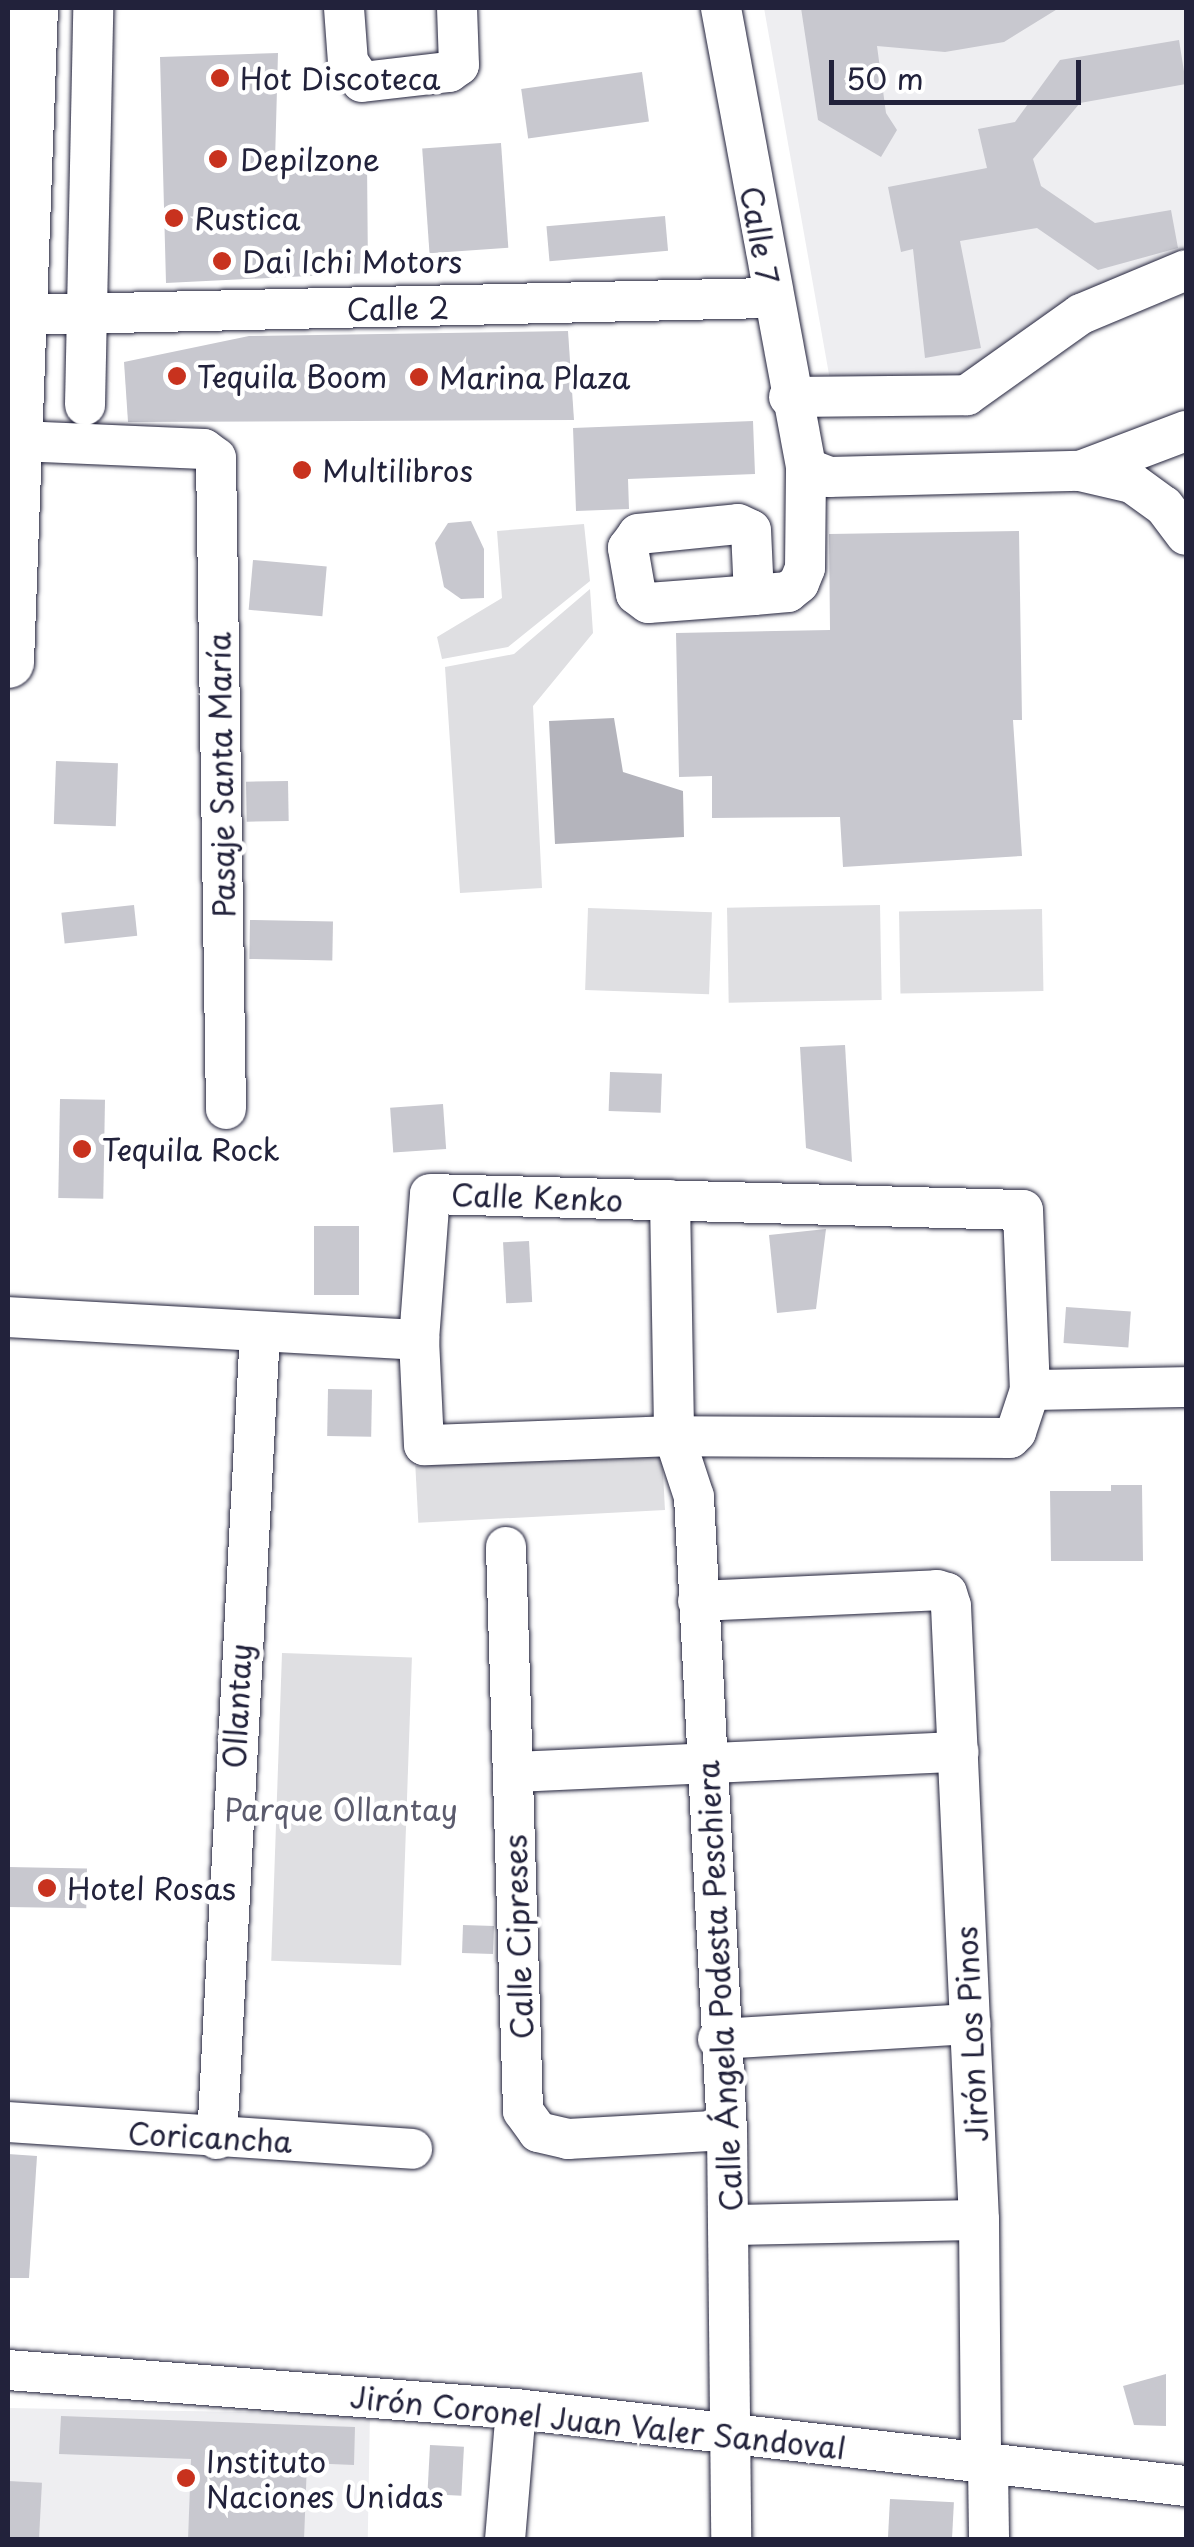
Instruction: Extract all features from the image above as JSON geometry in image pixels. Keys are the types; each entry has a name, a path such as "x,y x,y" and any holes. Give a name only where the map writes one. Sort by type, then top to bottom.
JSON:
{"main road":[{"path":"8,662 10,555 25,316 32,8"}],"street":[{"path":"86,405 93,8"},
{"path":"344,8 348,62 362,82 449,72 459,65 458,8"},
{"name":"Calle 7","path":"720,8 803,465 804,568 798,583 788,592 754,596"},
{"path":"789,396 967,395 1080,314 1186,270"},
{"name":"Calle 2","path":"25,316 771,298"},
{"path":"1080,471 1186,431"},
{"name":"Pasaje Santa María","path":"18,441 204,449 216,458 226,1108"},
{"path":"803,465 829,476 1080,471 1132,483 1164,506 1186,534"},
{"name":"Calle Kenko","path":"419,1340 430,1194 1024,1212 1030,1390"},
{"name":"Calle Ángela Podesta Peschiera","path":"670,1200 674,1436 694,1497 718,2039 727,2130 731,2225 731,2540"},
{"path":"8,1317 419,1340 424,1445 674,1436 1010,1438 1030,1390 1186,1387"},
{"name":"Ollantay","path":"217,2139 260,1333"},
{"name":"Calle Cipreses","path":"506,1547 523,2111 538,2132 568,2140 727,2130"},
{"name":"Jirón Los Pinos","path":"698,1601 936,1590 947,1593 952,1606 989,2540"},
{"path":"513,1772 958,1752"},
{"path":"718,2039 971,2024"},
{"name":"Coricancha","path":"8,2122 217,2139 412,2149"},
{"path":"731,2225 979,2220"},
{"name":"Jirón Coronel Juan Valer Sandoval","path":"8,2370 516,2409 1186,2486"},
{"path":"505,2540 516,2409"}],"shaded area":[{"path":"764,8 1186,8 1186,279 1098,313 980,404 833,397"},
{"path":"614,718 623,772 683,791 684,837 555,844 549,721"},
{"name":"Instituto Naciones Unidas","path":"8,2408 370,2414 368,2540 8,2540"}],"green space":[{"path":"584,524 590,581 508,647 442,659 437,637 502,598 497,531"},
{"path":"590,589 593,633 533,706 542,888 460,893 445,667 514,654"},
{"path":"880,905 882,1000 729,1003 727,908"},
{"path":"588,908 712,912 709,994 585,990"},
{"path":"1042,909 1043,991 900,993 899,911"},
{"path":"662,1453 665,1510 418,1523 415,1466"},
{"name":"Parque Ollantay","path":"282,1653 412,1658 401,1965 271,1961"}],"building":[{"path":"801,8 1059,8 1004,42 945,52 877,46 886,113 897,130 881,157 818,120"},
{"path":"1179,40 1186,84 1080,103 1033,159 1041,186 1095,223 1171,210 1178,248 1098,270 1037,228 960,241 981,348 925,358 913,249 901,252 888,187 987,168 978,129 1015,122 1060,60"},
{"path":"278,53 275,161 367,161 368,273 166,283 160,57"},
{"path":"642,72 649,122 528,138 521,89"},
{"path":"501,143 508,248 430,253 422,149"},
{"path":"665,216 668,251 550,261 546,226"},
{"name":"Marina Plaza","path":"568,331 574,420 128,422 124,362 249,336"},
{"path":"753,421 755,474 628,479 629,509 576,511 573,428"},
{"path":"471,521 484,549 484,598 461,599 444,587 435,543 448,523"},
{"path":"1019,531 1022,720 1013,720 1022,856 843,867 840,817 712,818 712,776 679,777 676,633 830,630 829,534"},
{"path":"253,560 327,566 322,616 249,610"},
{"path":"56,761 118,763 116,826 54,824"},
{"path":"288,781 289,821 247,822 246,782"},
{"path":"134,905 137,936 65,943 61,913"},
{"path":"250,920 333,921 332,960 249,959"},
{"path":"845,1045 852,1162 806,1148 800,1047"},
{"path":"610,1072 662,1074 661,1113 609,1111"},
{"name":"Tequila Rock","path":"60,1099 105,1100 103,1199 58,1198"},
{"path":"443,1104 446,1149 393,1153 390,1108"},
{"path":"314,1226 359,1226 359,1295 314,1295"},
{"path":"826,1229 816,1309 777,1313 769,1235"},
{"path":"529,1241 532,1302 506,1303 503,1242"},
{"path":"1066,1307 1131,1312 1128,1347 1063,1343"},
{"path":"328,1389 372,1390 371,1437 327,1436"},
{"path":"1111,1485 1142,1485 1143,1561 1051,1561 1050,1491 1111,1491"},
{"name":"Hotel Rosas","path":"8,1867 87,1868 86,1908 8,1907"},
{"path":"463,1925 494,1926 493,1954 462,1953"},
{"path":"8,2154 37,2156 29,2278 8,2278"},
{"path":"1166,2374 1166,2426 1134,2425 1123,2386"},
{"path":"61,2416 355,2427 354,2465 307,2463 304,2540 188,2540 191,2459 59,2454"},
{"path":"430,2445 464,2447 461,2496 427,2494"},
{"path":"8,2481 42,2483 39,2540 8,2540"},
{"path":"890,2499 954,2502 952,2540 888,2540"}],"place":[{"name":"Hot Discoteca","path":"220,78"},
{"name":"Depilzone","path":"218,159"},
{"name":"Rustica","path":"174,218"},
{"name":"Dai Ichi Motors","path":"222,261"},
{"name":"Tequila Boom","path":"177,376"},
{"name":"Marina Plaza","path":"419,377"},
{"name":"Multilibros","path":"302,470"},
{"name":"Tequila Rock","path":"82,1149"},
{"name":"Hotel Rosas","path":"47,1888"},
{"name":"Instituto Naciones Unidas","path":"186,2478"}]}
